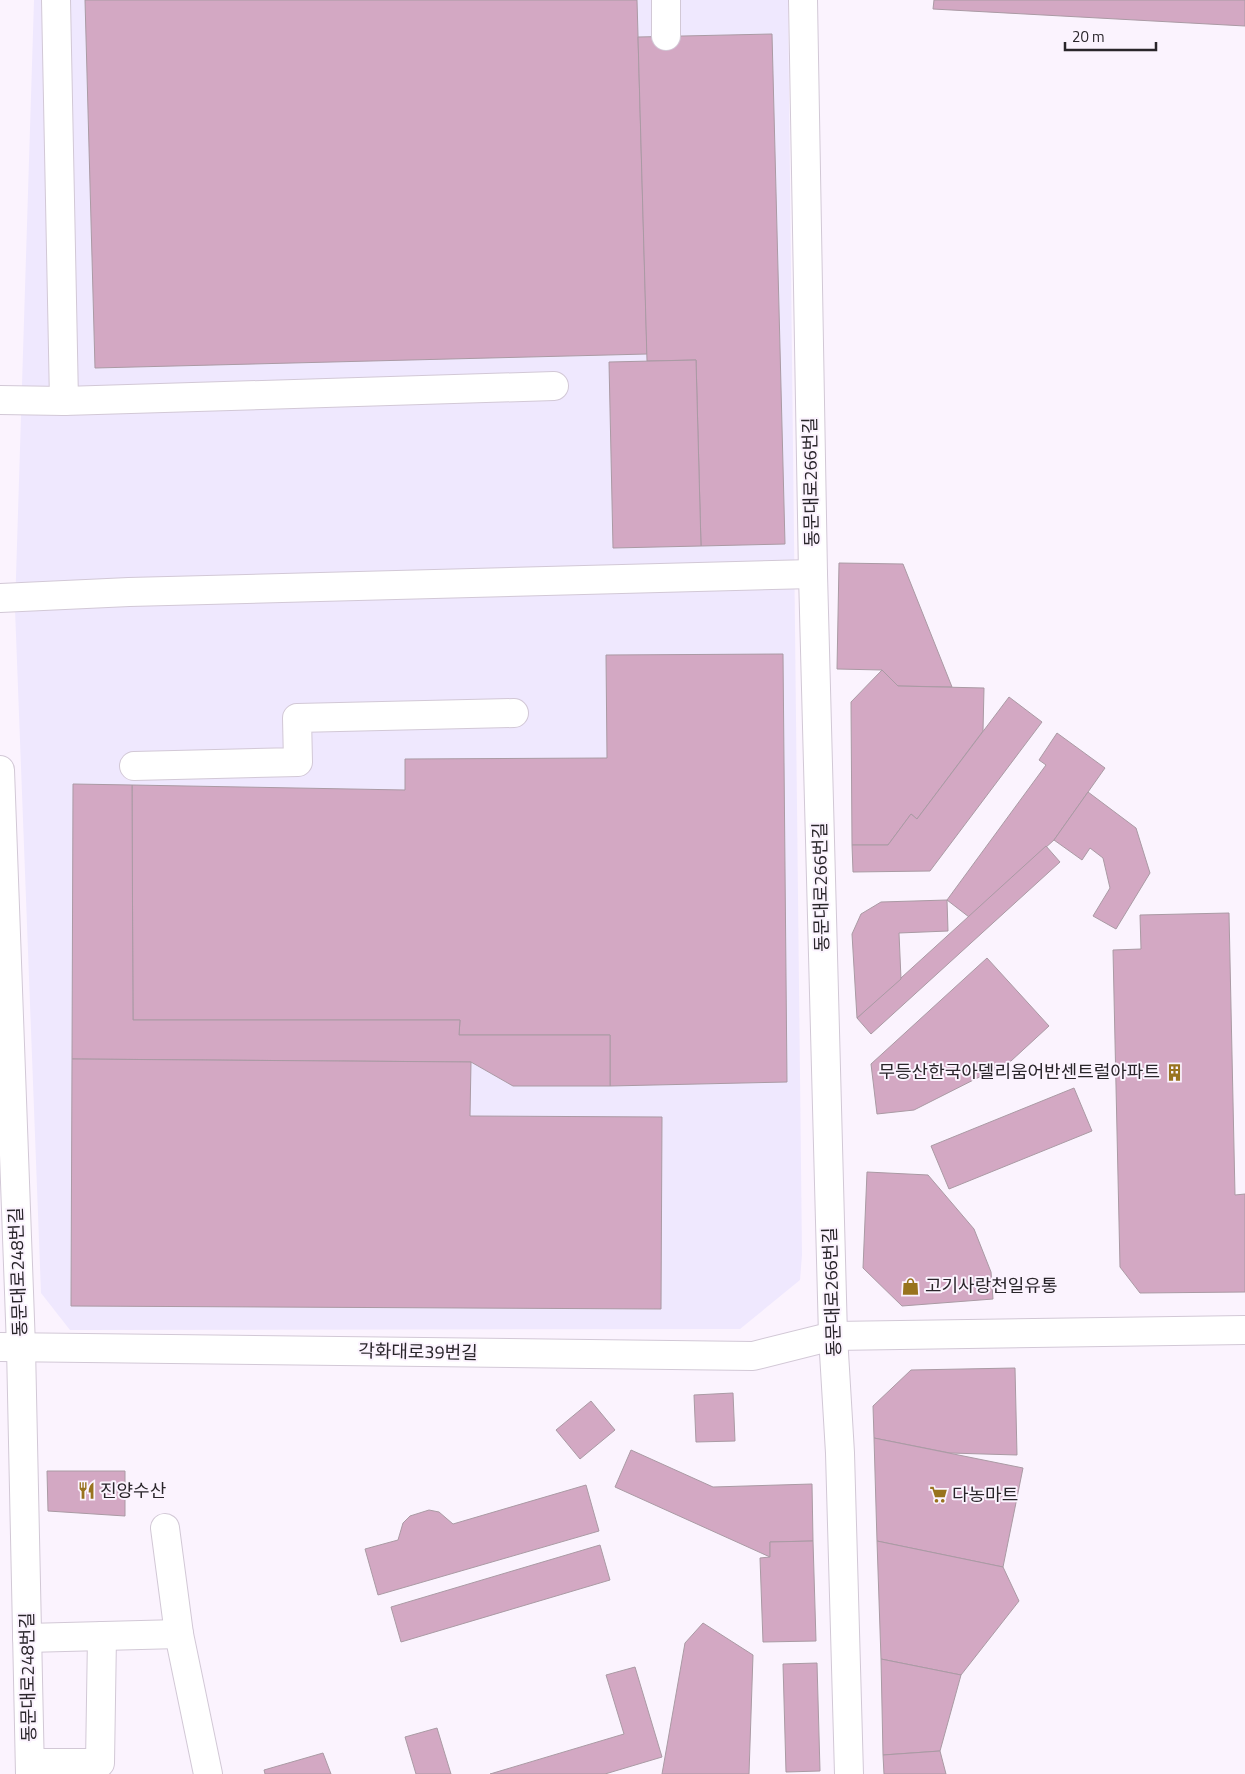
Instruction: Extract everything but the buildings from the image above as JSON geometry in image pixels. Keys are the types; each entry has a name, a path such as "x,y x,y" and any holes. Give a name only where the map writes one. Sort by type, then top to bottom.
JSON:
{"street":[{"path":"56,0 64,401"},
{"path":"666,0 666,36"},
{"name":"동문대로266번길","path":"804,0 813,574 833,1336 840,1453 849,1774"},
{"path":"0,400 64,401 554,386"},
{"path":"0,598 129,592 813,574"},
{"path":"134,766 298,762 297,718 514,713"},
{"name":"동문대로248번길","path":"0,770 11,1347 27,1638 30,1769"},
{"name":"각화대로39번길","path":"11,1347 753,1356 833,1336 1245,1330"},
{"path":"165,1528 179,1634 208,1774"},
{"path":"27,1638 179,1634"},
{"path":"30,1769 100,1763 102,1636"}],"shaded area":[{"path":"34,0 788,0 802,1255 800,1280 740,1329 70,1330 41,1293 15,609"}],"place":[{"name":"무등산한국아델리움어반센트럴아파트","path":"1174,1072"},
{"name":"고기사랑천일유통","path":"911,1286"},
{"name":"진양수산","path":"86,1491"},
{"name":"다농마트","path":"938,1495"}]}
